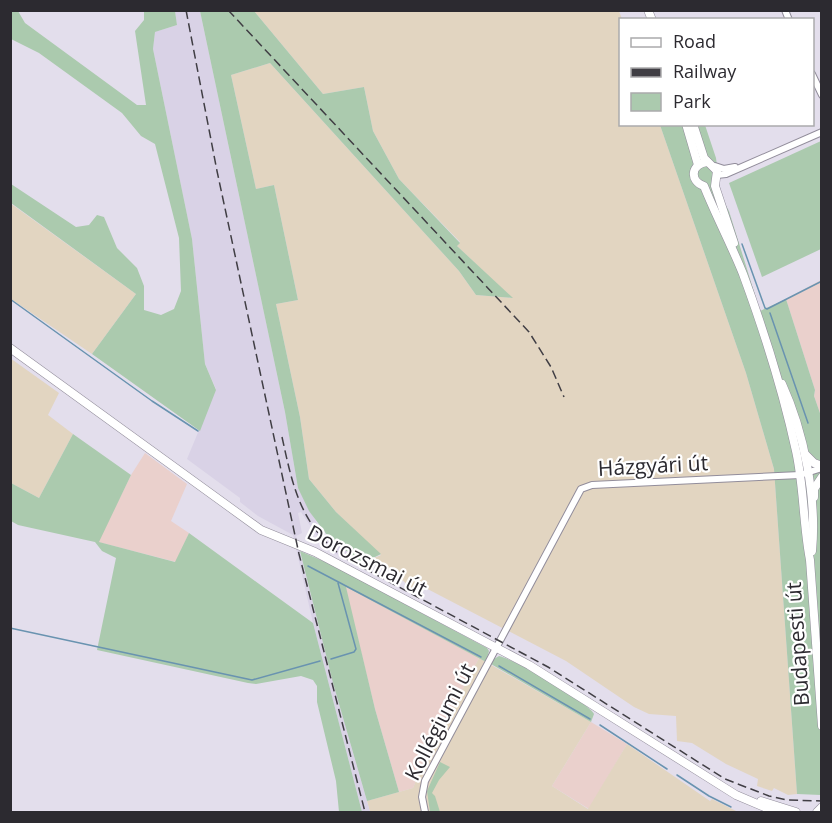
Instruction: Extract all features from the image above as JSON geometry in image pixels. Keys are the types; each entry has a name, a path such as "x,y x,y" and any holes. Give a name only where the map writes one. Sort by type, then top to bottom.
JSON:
{"main road":[{"name":"Budapesti út","path":"687,126 698,165 695,168 694,177 696,182 704,186 716,218 742,272 774,366 796,450 805,475 813,537 810,560"},
{"path":"694,126 706,162"},
{"path":"698,165 706,162 715,166"},
{"name":"Budapesti út","path":"715,166 717,193 740,259 742,272"},
{"path":"704,186 716,179"},
{"name":"Dorozsmai út","path":"10,348 261,530 315,552 552,678 736,795 776,813"},
{"name":"Budapesti út","path":"774,366 790,401 804,453 806,537 810,560 822,726"},
{"path":"804,453 822,467"},
{"path":"811,510 814,489 822,476"},
{"name":"Dorozsmai út","path":"720,785 796,813"},
{"path":"817,813 822,807"}],"street":[{"path":"814,76 822,94"},
{"path":"716,179 822,132"},
{"path":"715,166 724,169 741,166"},
{"path":"805,475 822,467"},
{"path":"805,475 822,476"},
{"name":"Házgyári út","path":"496,648 578,493 584,487 805,475"},
{"name":"Kollégiumi út","path":"425,813 422,797 425,781 496,648"}],"shaded area":[{"path":"175,11 200,11 285,412 298,488 319,527 330,539 363,563 333,553 321,542 301,512 298,513 302,533 296,536 333,683 370,812 362,812 313,623 293,535 258,516 240,502 240,498 187,459 216,389 205,364 192,239 153,49 155,32 177,25"},
{"path":"254,11 619,11 622,18 619,18 619,126 660,126 746,373 774,469 797,794 788,795 774,788 772,791 757,786 758,779 726,764 692,743 677,741 676,716 649,714 634,707 566,661 416,583 412,588 374,558 381,555 336,512 309,479 300,417 276,304 298,300 274,185 256,189 231,75 270,63 459,271 476,295 512,298 457,246 460,242 399,179 373,131 364,87 323,94"},
{"path":"10,203 136,294 92,354 11,299"},
{"path":"821,280 821,416 786,299"},
{"path":"10,358 59,393 48,415 73,434 39,498 11,483"},
{"path":"145,453 187,484 171,521 189,533 176,562 98,542 131,475"},
{"path":"345,586 479,658 413,788 399,792 375,709"},
{"path":"479,658 591,722 552,786 588,809 627,744 710,801 712,799 738,812 370,812 367,801 413,788"},
{"path":"591,722 627,744 589,809 552,786"}],"green space":[{"path":"10,11 18,11 25,23 137,105 146,105 135,31 144,20 144,11 175,11 177,25 155,32 153,49 192,239 205,364 216,390 200,431 92,354 136,294 11,203 11,184 76,227 89,225 97,215 104,217 117,248 137,268 144,286 144,310 161,315 174,309 181,291 179,238 155,144 141,136 122,113 39,53 11,39"},
{"path":"200,11 254,11 323,94 364,87 373,131 399,179 460,243 457,246 513,298 476,295 459,271 270,63 231,75 256,189 274,185 298,300 276,304 300,417 309,479 336,512 381,554 363,563 330,539 309,511 298,488 285,412"},
{"path":"660,126 705,126 716,158 721,197 729,211 760,311 786,299 815,390 814,396 821,416 821,795 797,794 774,469 746,373"},
{"path":"821,141 821,249 762,277 729,183"},
{"path":"73,434 131,475 99,542 175,562 189,533 313,623 362,812 339,812 336,781 317,702 317,686 313,680 301,676 256,684 248,683 97,650 116,558 102,551 95,542 18,525 11,521 11,483 39,498"},
{"path":"300,551 330,564 489,651 486,662 346,587 375,709 399,792 367,801 333,683"},
{"path":"499,656 534,673 579,700 594,714 591,722 491,664"},
{"path":"440,762 450,767 432,793 440,812 430,812 427,791"}],"waterway":[{"path":"742,244 767,309 822,281"},
{"path":"10,299 152,401 198,431"},
{"path":"770,313 808,423"},
{"path":"308,566 481,657"},
{"path":"331,659 354,652 356,649 338,583"},
{"path":"10,628 252,680 320,661"},
{"path":"499,666 590,719"},
{"path":"600,725 667,769"},
{"path":"677,775 731,807"}],"railway":[{"path":"186,10 217,171 299,554 365,812"},
{"path":"228,10 529,332 551,367 564,397"},
{"path":"282,437 300,503 317,531 343,557 548,667 725,779 769,796 787,800 822,801"}]}
